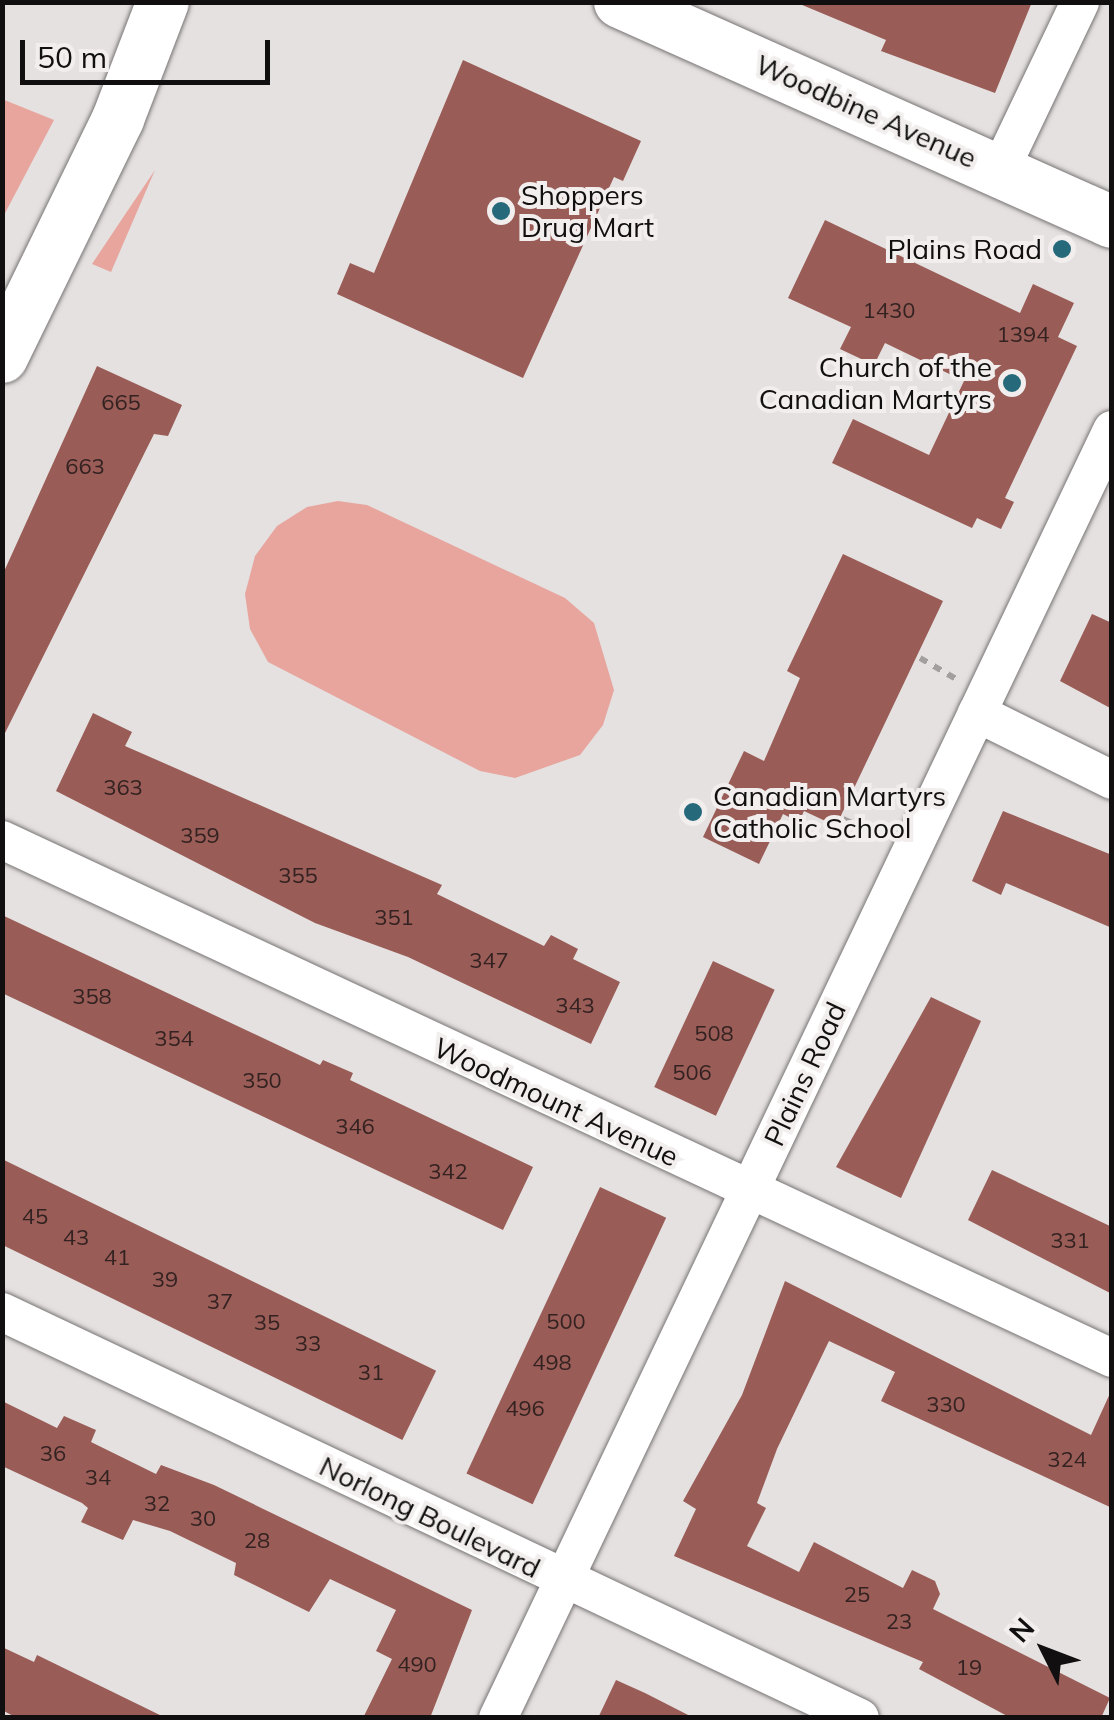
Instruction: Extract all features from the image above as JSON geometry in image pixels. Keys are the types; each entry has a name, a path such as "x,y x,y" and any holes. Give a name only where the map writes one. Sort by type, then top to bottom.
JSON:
{"main road":[{"path":"2,357 118,119 163,2"},
{"name":"Woodbine Avenue","path":"632,5 1112,222"}],"street":[{"path":"1000,170 1080,2"},
{"name":"Plains Road","path":"498,1718 748,1193 970,698 1112,430"},
{"path":"970,698 1112,780"},
{"name":"Woodmount Avenue","path":"2,840 748,1193 1112,1358"},
{"name":"Norlong Boulevard","path":"2,1312 860,1718"}],"path":[{"path":"920,658 970,698"},
{"path":"843,819 887,839"}],"shaded area":[{"path":"2,99 54,120 3,217 2,217"},
{"path":"155,170 111,272 92,264 122,219"},
{"path":"338,501 367,505 565,598 594,623 614,690 603,725 580,755 515,778 480,771 268,662 250,629 245,594 255,556 277,526 307,507"}],"building":[{"path":"795,2 1032,2 995,93 881,51 886,40"},
{"name":"Shoppers Drug Mart","path":"463,60 641,141 623,181 614,177 523,378 337,294 350,263 374,273"},
{"path":"825,220 1020,313 1033,284 1074,303 1058,337 1077,346 1005,498 1014,502 1001,529 977,518 972,528 832,463 853,419 929,455 964,381 885,343 874,365 840,349 851,327 788,298"},
{"path":"97,366 182,405 168,436 154,434 2,739 2,576"},
{"path":"843,554 943,601 836,826 804,811 799,822 783,814 759,864 703,837 744,751 764,761 800,678 787,671"},
{"path":"1092,614 1112,623 1112,709 1060,681"},
{"path":"93,713 132,732 125,746 442,885 437,894 544,946 551,935 578,949 573,959 620,982 591,1044 408,957 315,923 56,791"},
{"path":"1003,811 1112,855 1112,928 1006,883 1001,895 972,881"},
{"path":"2,915 320,1065 323,1060 353,1073 350,1080 533,1167 503,1230 2,993"},
{"path":"713,961 775,990 716,1116 654,1087"},
{"path":"931,997 981,1021 901,1198 836,1167"},
{"path":"2,1159 436,1371 402,1440 2,1245"},
{"path":"992,1170 1112,1227 1112,1294 968,1220"},
{"path":"600,1187 666,1218 533,1504 466,1473"},
{"path":"785,1281 1091,1435 1112,1389 1112,1508 881,1401 895,1372 829,1341 777,1449 757,1503 766,1508 747,1546 799,1572 814,1542 903,1588 912,1570 935,1581 940,1594 933,1609 1110,1698 1101,1718 1011,1718 919,1669 923,1662 674,1556 696,1509 683,1501 742,1395"},
{"path":"2,1401 57,1428 64,1416 96,1430 91,1442 156,1474 161,1465 214,1485 472,1610 430,1718 363,1718 392,1659 376,1651 396,1610 330,1579 309,1612 234,1575 236,1563 170,1531 133,1520 123,1540 81,1522 88,1508 82,1503 2,1466"},
{"path":"2,1647 34,1662 37,1655 166,1718 17,1718 2,1710"},
{"path":"616,1680 645,1693 694,1718 598,1718"}],"place":[{"name":"Shoppers Drug Mart","path":"501,211"},
{"name":"Plains Road","path":"1062,249"},
{"name":"Church of the Canadian Martyrs","path":"1012,383"},
{"name":"Canadian Martyrs Catholic School","path":"693,812"}]}
